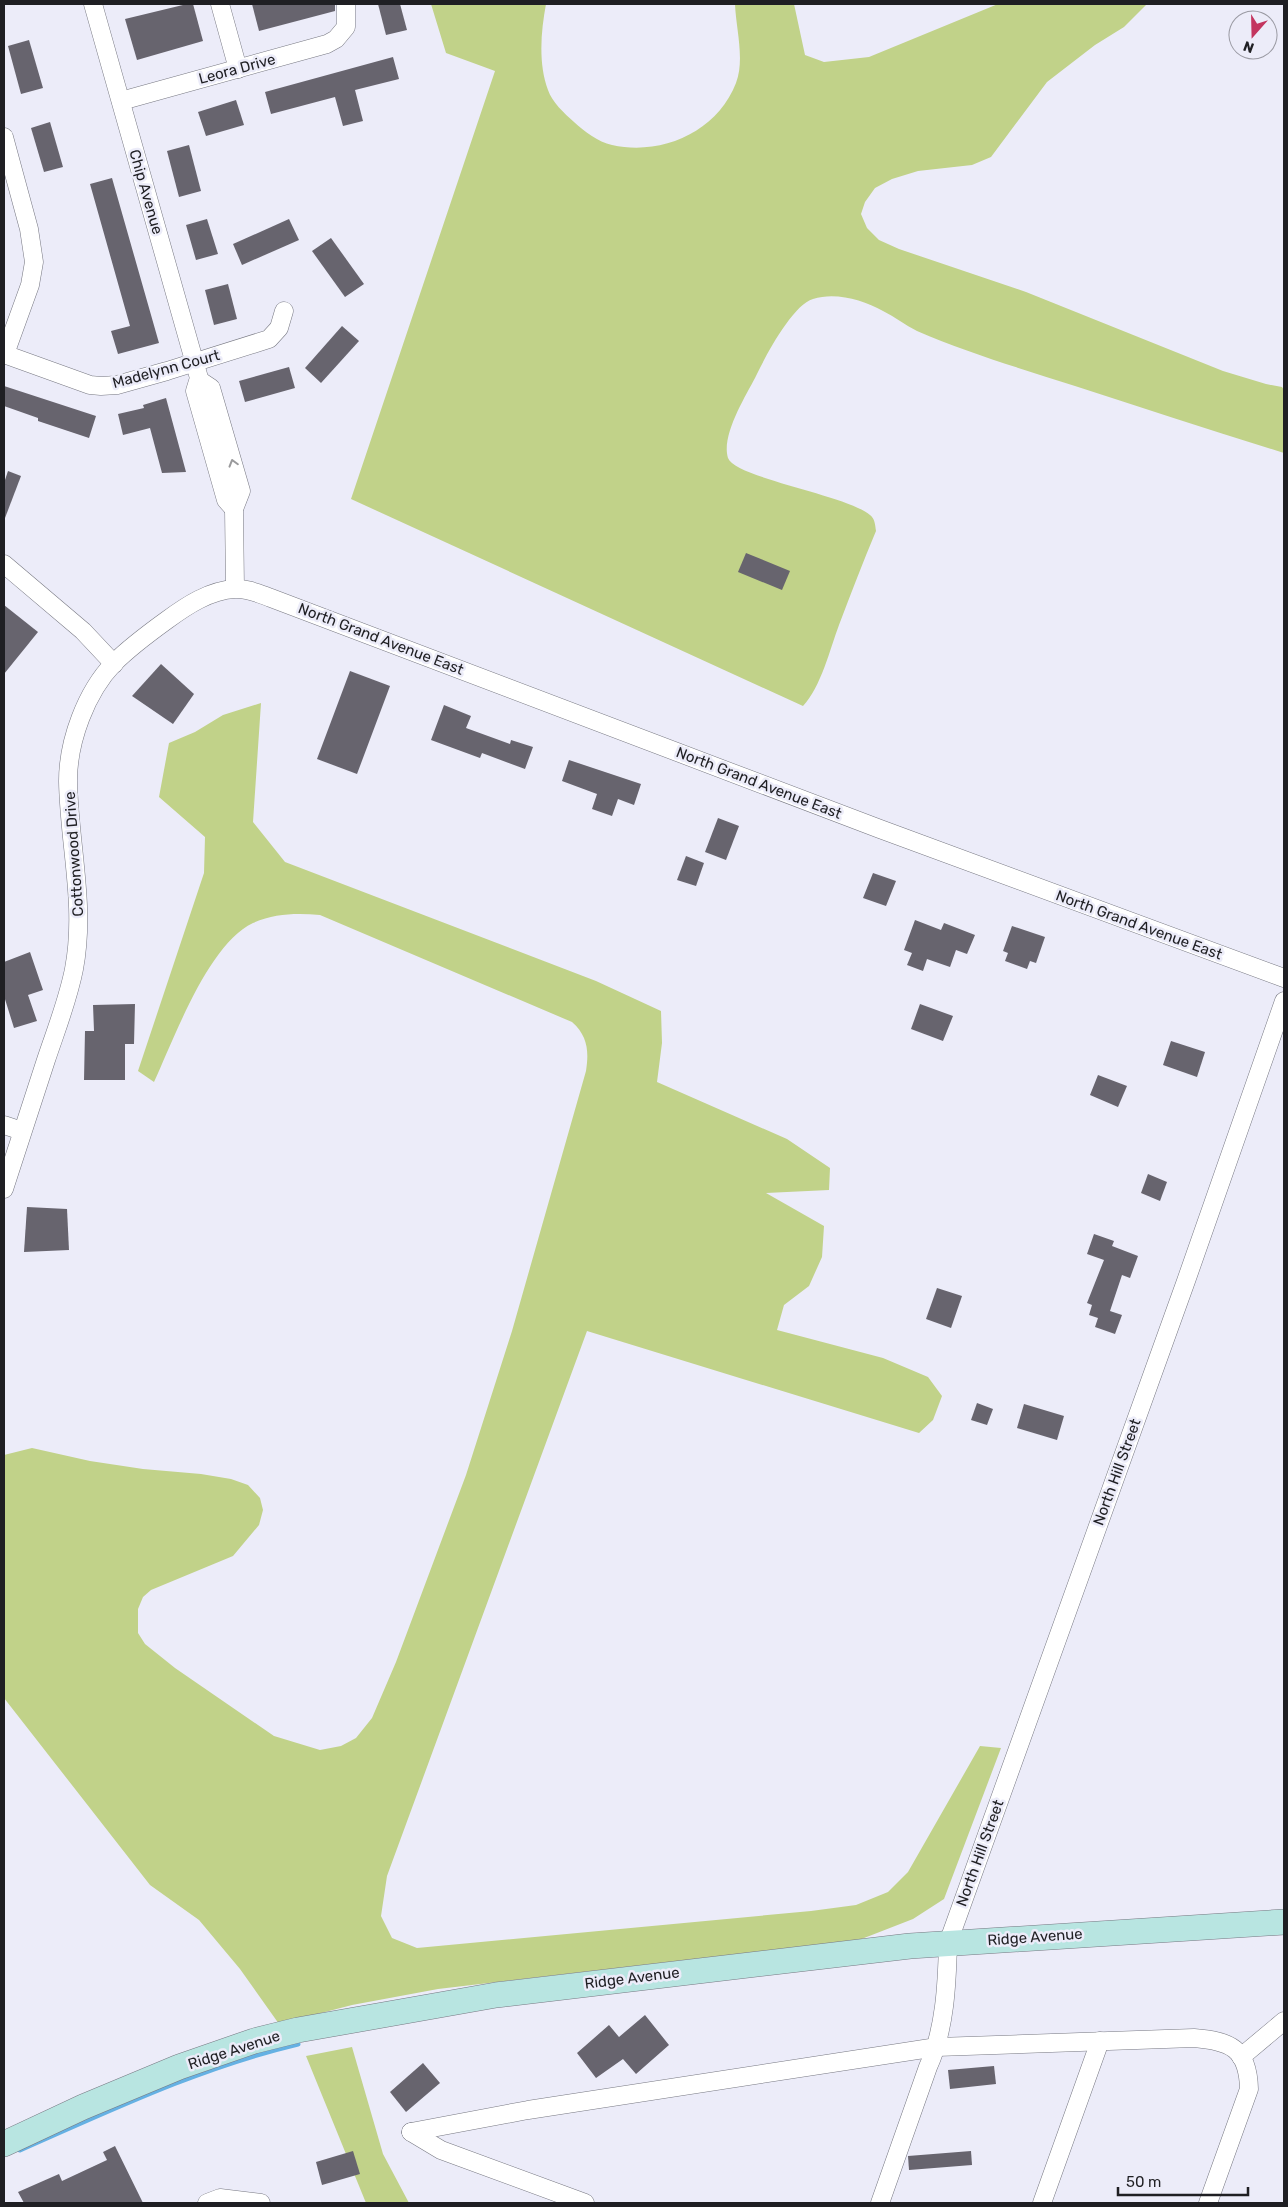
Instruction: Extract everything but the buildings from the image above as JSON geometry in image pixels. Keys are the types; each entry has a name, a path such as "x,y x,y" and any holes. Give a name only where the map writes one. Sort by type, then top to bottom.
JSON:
{"street":[{"name":"Chip Avenue","path":"93,4 197,371 195,391 210,416 226,500 234,509 235,588"},
{"path":"220,4 238,69"},
{"name":"Leora Drive","path":"121,101 327,44 336,39 346,27 346,4"},
{"path":"4,138 28,228 34,262 30,285 5,354"},
{"name":"Madelynn Court","path":"5,354 90,385 117,384 197,371 270,339 279,328 284,311"},
{"path":"4,564 83,631 114,664"},
{"name":"Cottonwood Drive","path":"4,1189 58,1025 74,970 79,925 68,780 71,752 83,712 96,688 114,664 155,628 186,607 217,592 235,588"},
{"name":"North Grand Avenue East","path":"235,588 280,601 880,830 1284,978"},
{"name":"North Hill Street","path":"880,2203 937,2047 948,1967 948,1942 1186,1281 1284,1001"},
{"path":"4,1124 22,1131"},
{"name":"Ridge Avenue","path":"4,2144 84,2107 179,2067 254,2041 298,2030 496,1995 948,1942 1284,1922"},
{"path":"1241,2057 1284,2021"},
{"path":"585,2203 441,2150 411,2132 547,2107 937,2047 1194,2038 1219,2040 1236,2050 1241,2057 1248,2073 1249,2089 1208,2203"},
{"path":"1042,2203 1100,2041"},
{"path":"207,2203 220,2198 261,2203"}],"green space":[{"path":"431,4 546,4 542,36 542,58 545,80 552,99 566,115 592,136 607,144 631,148 650,147 686,136 702,127 716,115 727,100 736,83 740,64 735,4 794,4 805,55 824,62 869,57 998,4 1147,4 1124,27 1095,45 1047,82 991,157 972,165 918,171 892,179 875,188 865,202 861,214 867,228 879,240 899,249 1026,292 1223,371 1282,387 1284,390 1284,453 975,354 917,331 883,311 849,298 822,297 805,303 796,311 772,346 735,417 727,449 728,458 735,465 750,473 839,500 858,508 873,518 876,531 815,689 803,706 351,499 495,71 446,53"},
{"path":"261,703 253,822 285,862 596,981 661,1011 662,1043 657,1082 787,1139 830,1168 829,1190 766,1193 824,1226 822,1257 809,1286 784,1305 777,1330 883,1358 928,1377 942,1396 933,1420 919,1433 587,1331 387,1876 381,1916 392,1938 417,1948 811,1911 856,1905 888,1892 908,1872 980,1746 1001,1748 944,1899 913,1919 859,1940 438,1989 352,2005 279,2024 240,1969 199,1920 150,1885 4,1698 4,1455 32,1448 90,1461 231,1479 248,1485 260,1498 263,1510 259,1525 233,1556 151,1590 143,1597 138,1609 138,1633 145,1644 175,1668 274,1736 320,1750 341,1746 356,1738 372,1718 396,1662 466,1475 512,1331 586,1071 586,1045 581,1033 572,1022 320,915 286,914 253,923 237,934 221,951 194,994 154,1082 138,1071 204,873 205,837 159,797 169,743 195,732 223,715"},
{"path":"352,2047 383,2154 409,2203 366,2203 306,2056"}],"waterway":[{"path":"20,2150 191,2077 298,2044"}]}
